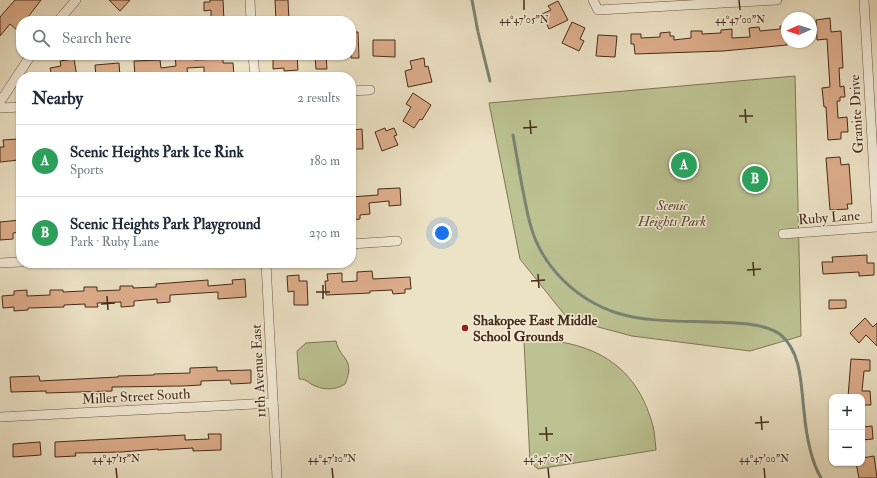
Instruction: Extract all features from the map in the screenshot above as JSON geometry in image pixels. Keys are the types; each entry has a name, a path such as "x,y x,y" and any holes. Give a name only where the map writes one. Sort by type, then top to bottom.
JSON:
{"street":[{"path":"62,16 76,0"},
{"path":"250,0 251,16"},
{"path":"593,0 598,10 777,0"},
{"name":"Granite Drive","path":"864,0 877,227"},
{"path":"20,72 28,60"},
{"path":"254,60 255,72"},
{"path":"0,102 16,78"},
{"path":"356,91 370,90"},
{"path":"0,108 16,108"},
{"name":"Ruby Lane","path":"783,234 877,227"},
{"path":"356,244 397,242"},
{"path":"0,263 16,262"},
{"name":"11th Avenue East","path":"266,268 277,478"},
{"name":"Miller Street South","path":"0,417 273,403"}],"green space":[{"name":"Scenic Heights Park","path":"795,76 801,336 750,351 632,336 568,319 520,259 489,103"},
{"path":"547,340 585,348 601,355 628,376 638,390 646,407 653,426 656,450 538,469 530,462 524,341"},
{"path":"336,341 348,364 349,369 345,384 337,388 328,389 315,386 307,381 299,379 297,351 306,343"}],"building":[{"path":"15,0 41,0 29,16 16,16 16,29 10,24 0,36 0,17"},
{"path":"109,0 130,0 120,11"},
{"path":"210,0 223,0 224,16 211,16 211,10 204,11 204,2 210,2"},
{"path":"275,0 288,0 289,16 276,16"},
{"path":"558,1 568,20 549,29 542,14 551,10 548,6"},
{"path":"830,18 831,32 841,31 843,68 839,68 840,87 844,86 845,97 840,97 840,101 837,101 838,118 847,117 848,132 841,132 841,139 828,140 826,107 824,107 822,88 830,87 827,39 817,40 817,20"},
{"path":"572,22 585,28 580,39 584,41 579,51 562,43"},
{"path":"781,26 781,46 723,51 635,54 634,44 631,44 631,34 641,34 641,38 660,37 660,33 670,32 670,36 674,36 674,40 691,38 691,31 702,31 702,34 721,33 721,30 732,29 732,38 750,37 749,28 759,27 760,31 780,29"},
{"path":"356,32 358,32 359,58 356,58"},
{"path":"598,35 617,36 615,57 596,56"},
{"path":"373,40 395,40 395,57 373,56"},
{"path":"424,58 425,67 428,66 432,82 408,87 405,71 412,69 410,61"},
{"path":"74,60 76,72 51,72 50,68 61,66 60,61"},
{"path":"160,60 161,68 176,66 175,60 223,60 223,63 233,63 234,72 204,72 204,67 187,68 188,72 135,72 134,61"},
{"path":"273,60 297,60 298,70 284,71 284,68 273,69"},
{"path":"315,60 326,60 327,69 316,69"},
{"path":"119,63 120,72 96,72 95,65"},
{"path":"413,93 431,105 422,120 420,119 414,128 403,121 411,107 406,104"},
{"path":"385,128 386,131 394,128 397,135 394,136 398,145 382,151 375,132"},
{"path":"362,129 363,149 356,149 356,130"},
{"path":"16,139 16,160 0,162 0,147 4,147 3,140"},
{"path":"840,157 841,165 849,164 852,204 847,204 848,209 830,210 826,158"},
{"path":"400,188 401,205 389,206 389,201 369,203 370,214 360,215 360,219 356,219 356,197 378,195 378,189"},
{"path":"16,220 16,233 13,233 13,239 0,240 0,222"},
{"path":"867,255 867,263 874,263 874,275 859,276 859,272 823,274 822,262 833,262 832,257"},
{"path":"372,271 373,279 410,277 411,289 405,289 405,293 393,294 392,290 370,291 370,293 326,295 325,281 328,281 327,274 342,273 342,282 357,281 357,272"},
{"path":"299,275 299,281 307,281 308,305 294,305 294,291 288,292 287,276"},
{"path":"245,279 246,297 218,299 218,292 170,295 170,302 157,303 157,299 134,301 134,306 121,307 121,302 97,303 98,307 85,307 85,304 64,305 64,307 28,308 28,310 14,311 14,307 3,308 2,296 14,295 14,291 27,290 27,296 50,295 50,290 63,290 63,292 84,291 84,287 97,287 97,291 120,290 120,286 133,286 133,288 156,287 156,284 208,280 208,286 233,284 232,280"},
{"path":"829,300 846,300 846,308 829,309"},
{"path":"865,318 873,327 877,323 877,346 866,335 859,343 850,333"},
{"path":"851,359 870,360 870,371 864,371 862,391 870,391 871,405 865,405 865,394 848,394"},
{"path":"217,367 217,371 251,370 251,383 231,384 230,380 201,381 201,385 112,387 112,391 46,393 46,391 11,392 10,377 39,376 40,381 190,373 190,368"},
{"path":"872,426 873,439 865,440 865,427"},
{"path":"208,434 221,434 221,450 193,451 193,448 158,449 121,452 75,453 76,456 55,457 55,442 185,435 185,440 209,439"},
{"path":"40,442 41,455 13,457 13,444"},
{"path":"874,456 877,478 859,478 857,466 865,466 865,458"}],"waterway":[{"path":"472,0 490,81"},
{"path":"513,135 527,212 536,242 553,269 575,291 602,307 628,316 663,320 757,325 774,331 788,342 797,361 809,446 814,463 821,478"}],"place":[{"name":"Scenic Heights Park Ice Rink","path":"684,165"},
{"name":"Scenic Heights Park Playground","path":"755,179"},
{"name":"Shakopee East Middle School Grounds","path":"465,328"}]}
